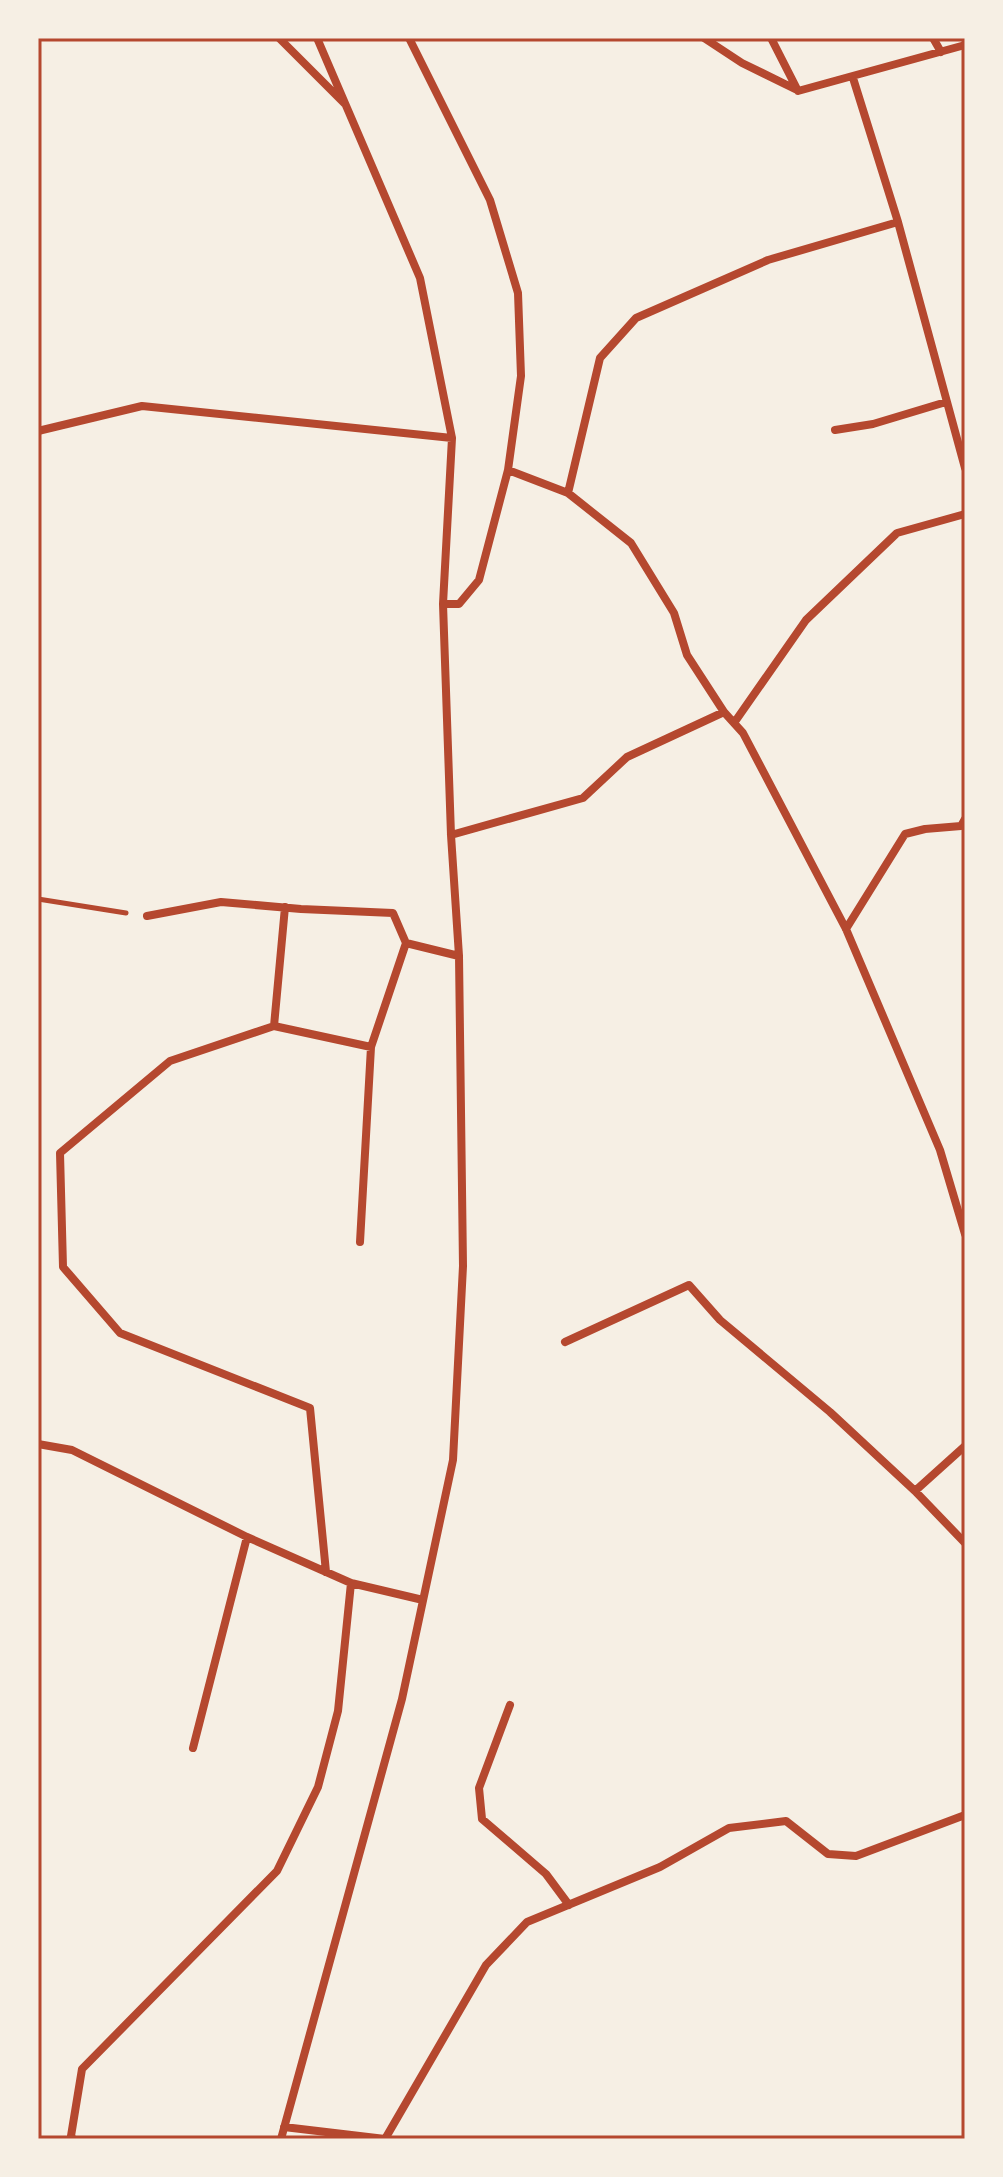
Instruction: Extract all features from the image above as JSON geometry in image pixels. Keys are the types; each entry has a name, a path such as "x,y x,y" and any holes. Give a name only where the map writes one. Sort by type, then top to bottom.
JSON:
{"street":[{"path":"279,38 348,108"},
{"path":"281,2139 402,1699 453,1460 463,1266 459,956 451,835 443,604 452,438 420,278 317,38"},
{"path":"409,38 490,200 518,293 521,376 508,470 479,580 459,604 443,604"},
{"path":"704,38 742,63 798,91 965,45"},
{"path":"771,38 798,91"},
{"path":"933,38 941,52"},
{"path":"853,78 898,222 965,468"},
{"path":"568,493 600,358 636,318 768,260 898,222"},
{"path":"835,430 873,424 946,402"},
{"path":"38,431 142,406 452,438"},
{"path":"508,470 568,493 631,543 674,613 687,655 724,712 743,733 846,929 940,1150 965,1234"},
{"path":"734,723 806,620 897,533 965,514"},
{"path":"451,835 583,798 627,757 724,712"},
{"path":"846,929 905,834 961,826 965,819"},
{"path":"147,916 221,902 393,913 406,943 371,1047 360,1242"},
{"path":"274,1026 285,907"},
{"path":"406,943 459,956"},
{"path":"326,1572 310,1408 120,1333 63,1267 60,1153 170,1061 274,1026 371,1047"},
{"path":"565,1342 689,1285 720,1320 830,1412 915,1491 965,1543"},
{"path":"38,1444 72,1450 247,1537 351,1583 423,1600"},
{"path":"915,1491 965,1446"},
{"path":"193,1748 247,1537"},
{"path":"73,2139 82,2069 277,1871 318,1787 338,1711 351,1583"},
{"path":"510,1705 479,1788 482,1819 546,1874 569,1905"},
{"path":"284,2127 387,2139 486,1965 527,1922 660,1867 729,1828 786,1821 828,1854 856,1856 965,1815"}],"path":[{"path":"38,899 147,916"}]}
